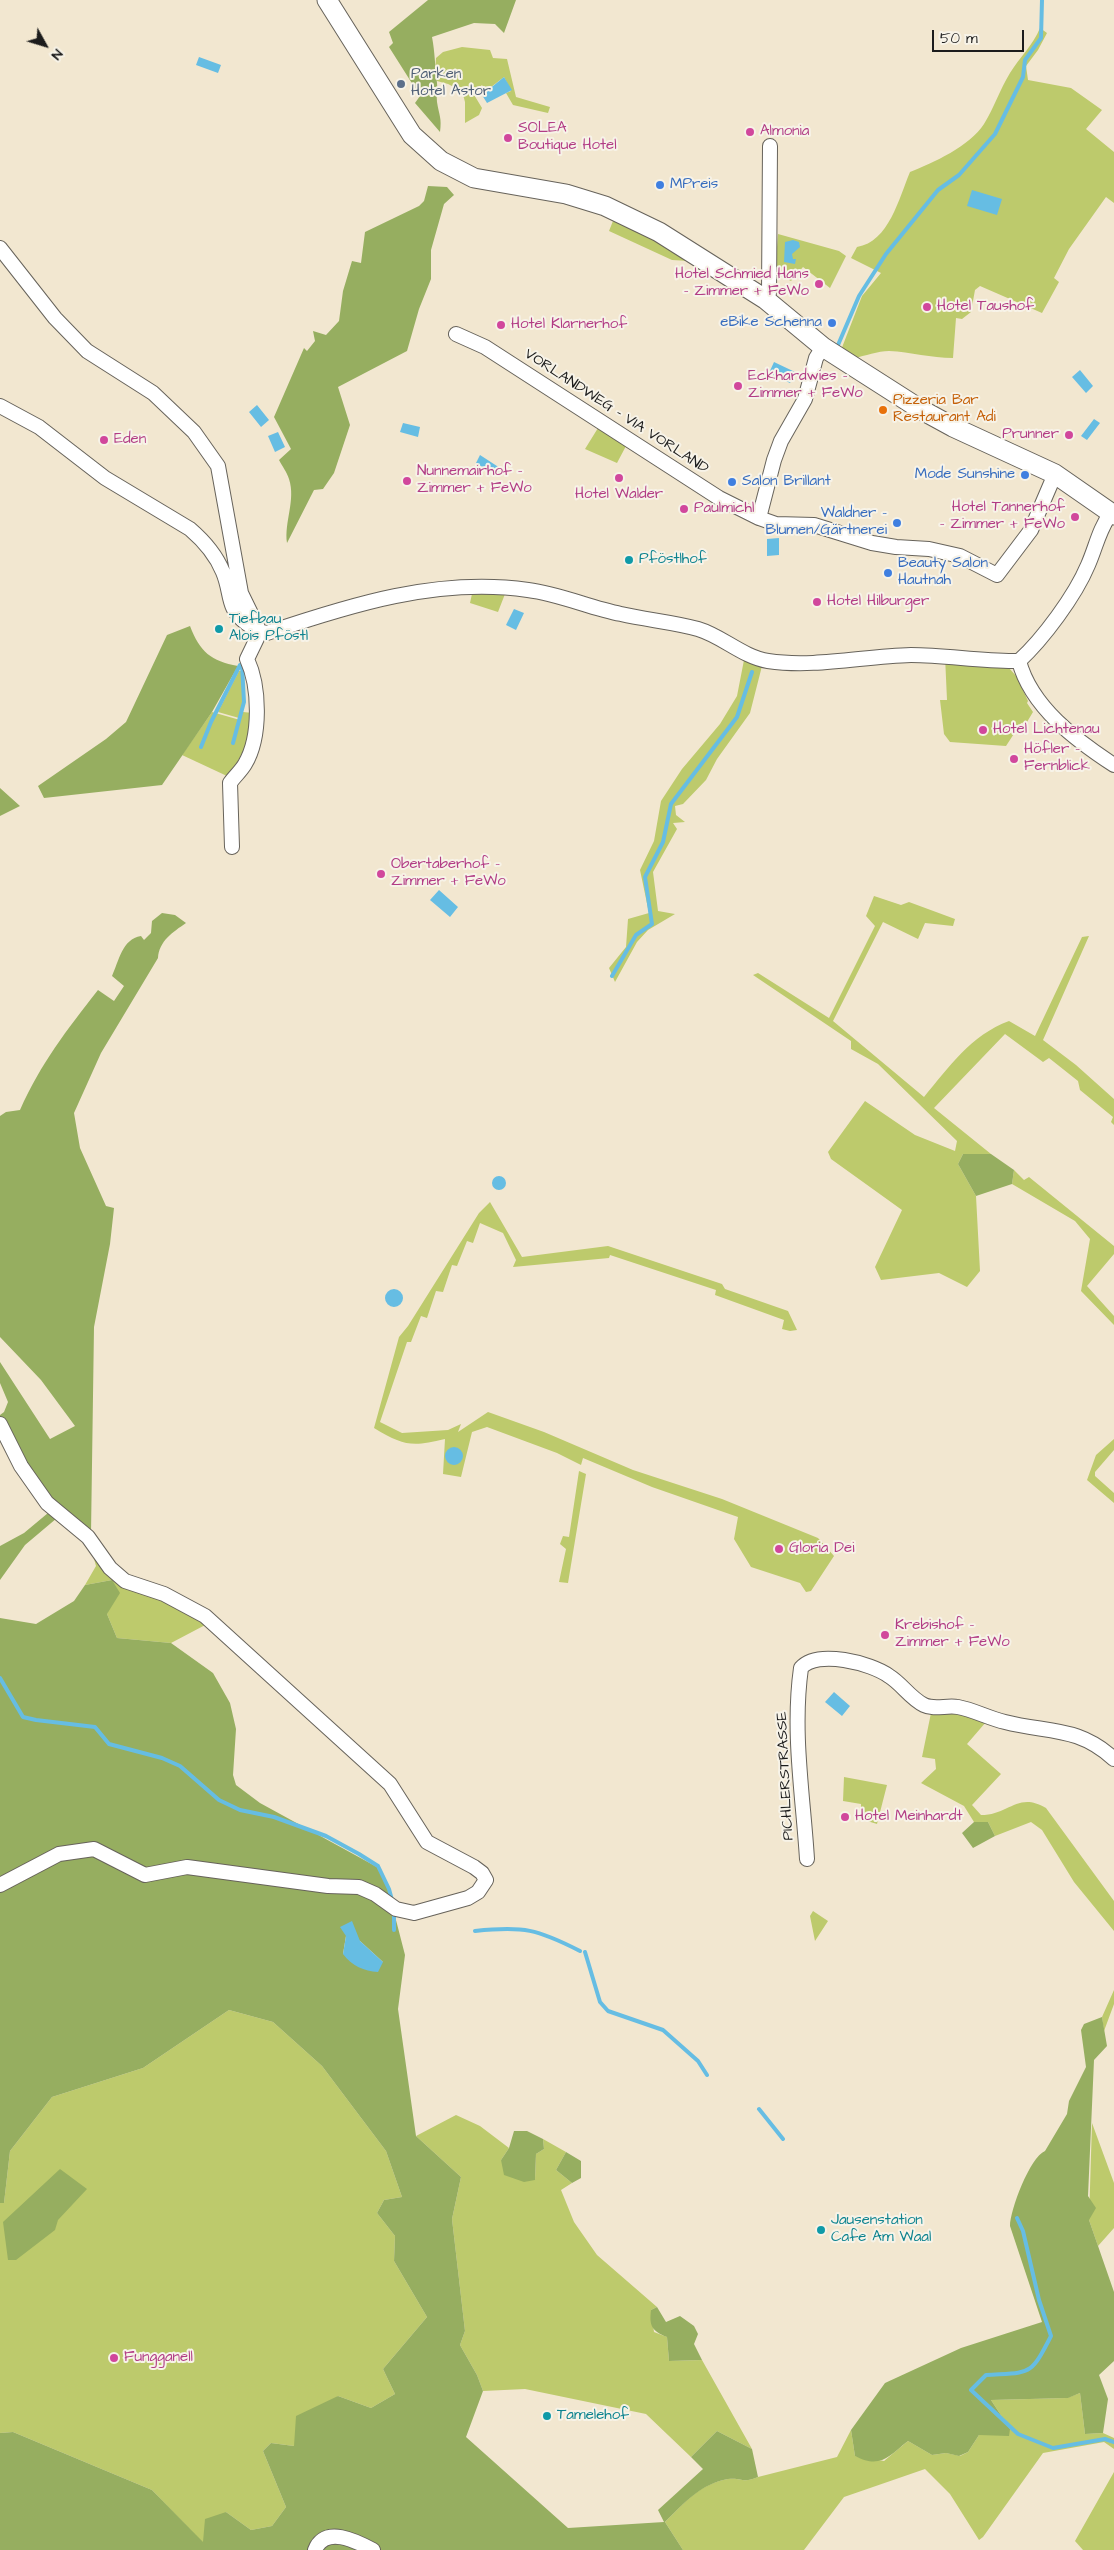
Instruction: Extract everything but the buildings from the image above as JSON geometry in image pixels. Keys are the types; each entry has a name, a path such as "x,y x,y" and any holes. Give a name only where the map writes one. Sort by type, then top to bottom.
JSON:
{"street":[{"path":"327,0 412,136 441,161 474,178 566,194 617,210 659,232 765,299 823,347 953,427 1055,474 1113,514 1099,533 1081,579 1046,632 1019,662"},
{"path":"765,299 769,292 770,146"},
{"path":"0,248 55,318 88,351 154,394 194,432 218,466 241,593 260,632"},
{"name":"VORLANDWEG - VIA VORLAND","path":"456,334 485,346 719,498 759,518 776,524 814,524 872,543 929,549 953,554 998,574 1031,530 1055,474"},
{"path":"759,518 774,460 782,441 806,399 816,358 823,347"},
{"path":"0,406 39,427 105,478 190,529 202,539 223,572 232,609 238,617 260,632 267,633 388,597 464,587 508,588 552,594 620,614 698,629 765,660 793,664 883,656 950,655 1019,662"},
{"path":"232,847 230,783 245,764 253,738 258,707 256,690 247,659 260,632"},
{"path":"1019,662 1032,691 1048,710 1091,750 1114,765"},
{"path":"0,1424 21,1466 47,1503 57,1514 88,1537 110,1568 124,1581 164,1594 205,1616 390,1784 427,1842 474,1867 482,1873 486,1880 478,1892 468,1898 414,1912 396,1909 375,1894 359,1887 328,1886 187,1867 145,1876 94,1849 59,1854 0,1885"},
{"name":"PICHLERSTRASSE","path":"807,1859 803,1792 796,1728 801,1668 808,1660 835,1658 880,1670 925,1706 954,1706 1029,1728 1069,1732 1094,1743 1114,1759"},
{"path":"315,2550 317,2545 326,2538 336,2536 372,2550"}],"green space":[{"path":"428,0 516,0 504,33 495,24 474,23 432,37 440,132 415,103 420,96 389,47 393,43 389,32"},
{"path":"1040,28 1047,33 1038,50 1026,66 1028,80 1071,88 1102,110 1086,129 1114,152 1114,203 1106,197 1069,249 1054,278 1059,282 1042,313 980,286 975,290 971,312 962,319 956,318 953,358 889,351 854,358 841,350 862,296 881,273 851,258 857,247 877,237 885,228 897,206 910,172 950,153 970,140 978,132 988,118 1010,73 1034,40"},
{"path":"462,47 490,50 493,58 507,59 516,97 550,107 548,113 513,105 506,93 511,91 504,77 486,91 482,85 473,93 482,108 479,115 465,123 465,102 462,91 437,81 435,75 436,58 443,52"},
{"path":"428,186 447,187 454,195 444,204 431,250 431,279 419,309 407,351 338,387 350,425 334,473 323,489 314,490 287,543 291,487 288,476 279,460 291,449 274,417 304,348 307,351 315,341 313,331 326,335 339,321 343,291 352,261 361,263 365,232 419,206 424,201"},
{"path":"613,221 652,239 689,261 672,260 609,231"},
{"path":"778,234 839,251 846,256 830,288 803,267 791,281 775,273"},
{"path":"598,428 626,446 617,463 585,449"},
{"path":"472,594 505,594 498,612 470,603"},
{"path":"190,626 198,643 208,654 221,661 238,666 212,712 162,785 44,798 38,786 106,739 126,722 167,635"},
{"path":"945,656 1009,668 1017,677 1028,701 1027,703 1033,712 1027,722 1021,723 1006,746 950,742 944,734 940,700 947,700"},
{"path":"744,660 762,666 750,713 717,759 706,780 683,804 675,806 676,815 685,822 673,823 677,829 653,872 658,911 675,914 648,930 637,942 615,982 609,968 626,947 628,919 649,913 640,870 654,841 661,801 682,769 720,724 737,696"},
{"path":"239,671 241,671 243,702 239,718 218,712"},
{"path":"212,712 240,720 243,712 253,713 245,747 227,776 182,755"},
{"path":"0,788 20,806 0,816"},
{"path":"874,896 901,905 909,902 955,919 953,926 925,923 918,939 883,922 833,1021 924,1097 952,1063 972,1043 995,1027 1009,1021 1035,1036 1082,937 1089,936 1043,1040 1076,1065 1114,1099 1114,1125 1111,1122 1113,1117 1080,1090 1078,1081 1049,1058 1043,1062 1005,1034 934,1108 991,1154 963,1154 958,1164 976,1196 980,1271 967,1287 939,1273 881,1280 875,1267 902,1210 831,1159 828,1152 865,1101 915,1135 955,1151 957,1141 878,1064 851,1049 851,1041 753,975 758,973 829,1018 875,926 866,916"},
{"path":"162,913 175,915 186,923 176,930 161,947 158,958 101,1053 74,1113 80,1148 106,1206 114,1208 110,1244 94,1327 91,1533 53,1505 0,1423 0,1415 4,1412 8,1402 0,1383 0,1362 50,1439 75,1426 41,1380 0,1337 0,1116 6,1112 20,1110 45,1062 98,990 114,1001 124,986 112,976 125,946 129,941 141,936 144,940 151,933 152,921"},
{"path":"963,1154 991,1154 1014,1170 1012,1184 976,1196 958,1164"},
{"path":"1014,1170 1024,1180 1029,1177 1114,1246 1114,1254 1087,1286 1114,1316 1114,1325 1081,1291 1090,1239 1075,1221 1012,1184"},
{"path":"490,1202 522,1257 608,1246 722,1284 725,1289 788,1311 797,1330 782,1329 784,1320 715,1295 716,1290 610,1255 609,1258 513,1267 516,1260 503,1233 480,1223 473,1243 467,1241 457,1266 452,1265 443,1292 436,1291 427,1318 421,1316 411,1342 407,1342 380,1422 402,1433 448,1430 461,1424 458,1432 488,1412 544,1432 633,1470 722,1499 818,1538 834,1556 811,1591 806,1592 800,1583 751,1567 734,1539 738,1517 652,1487 583,1458 581,1465 557,1453 487,1427 472,1432 461,1477 443,1474 445,1439 416,1444 401,1442 374,1428 399,1337 408,1326 479,1213"},
{"path":"1114,1439 1114,1450 1095,1472 1095,1476 1114,1493 1114,1503 1087,1480 1096,1455"},
{"path":"579,1471 586,1474 568,1583 559,1582 566,1549 560,1544 563,1536 569,1537"},
{"path":"48,1513 57,1518 25,1545 0,1580 0,1546 24,1533"},
{"path":"93,1555 209,1623 171,1643 117,1638 107,1614 112,1580 85,1585 96,1566"},
{"path":"112,1580 120,1593 107,1614 117,1638 171,1643 213,1673 230,1703 236,1729 233,1775 236,1785 260,1803 377,1867 388,1889 405,1955 398,2009 416,2136 461,2177 452,2219 465,2331 460,2345 477,2375 483,2391 466,2437 568,2528 664,2522 658,2510 703,2469 691,2457 717,2431 752,2449 758,2477 749,2480 728,2479 710,2485 694,2495 665,2522 683,2550 0,2550 0,2433 13,2432 152,2490 203,2542 205,2519 226,2512 251,2530 272,2526 286,2507 263,2451 271,2443 294,2446 296,2416 338,2396 371,2408 395,2394 383,2369 427,2317 394,2261 395,2236 377,2213 384,2200 402,2197 386,2151 322,2066 273,2022 229,2010 143,2068 52,2097 10,2151 4,2203 0,2203 0,1618 36,1624 74,1601 85,1585","holes":["346,1936 360,1941 383,1962 343,1954"]},
{"path":"959,1712 986,1722 967,1744 1001,1774 972,1805 981,1815 999,1812 1014,1805 1028,1802 1036,1803 1046,1808 1114,1901 1114,1931 1074,1882 1042,1830 1031,1822 995,1836 988,1822 974,1822 964,1806 921,1783 936,1769 935,1759 922,1757 931,1713"},
{"path":"844,1777 887,1785 877,1824 864,1820 861,1816 861,1804 843,1801"},
{"path":"974,1822 988,1822 995,1836 973,1848 962,1833"},
{"path":"813,1911 828,1921 815,1941 810,1916"},
{"path":"1114,1990 1114,2004 1104,2031 1102,2017"},
{"path":"229,2010 273,2022 322,2066 386,2151 402,2197 384,2200 377,2213 395,2236 394,2261 427,2317 383,2369 395,2394 371,2408 338,2396 294,2446 271,2443 263,2451 286,2507 272,2526 251,2530 226,2512 203,2543 152,2490 13,2432 0,2433 0,2203 4,2203 10,2151 52,2097 143,2068"},
{"path":"1102,2017 1107,2046 1094,2060 1088,2196 1096,2208 1089,2220 1114,2292 1114,2361 1099,2375 1108,2399 1103,2433 1085,2434 1080,2393 1068,2398 991,2400 1010,2429 1009,2436 979,2435 968,2452 959,2456 946,2453 932,2455 908,2441 889,2456 877,2461 864,2460 855,2456 851,2430 885,2383 961,2348 1042,2322 1010,2226 1011,2218 1027,2173 1039,2155 1045,2151 1067,2114 1069,2101 1086,2067 1081,2030 1084,2024"},
{"path":"456,2115 480,2126 509,2148 501,2160 535,2180 536,2154 544,2149 543,2139 566,2152 556,2170 572,2183 561,2190 574,2222 597,2255 657,2307 651,2310 654,2332 667,2337 669,2361 702,2360 752,2449 717,2431 691,2457 646,2414 525,2389 483,2391 477,2375 460,2345 465,2331 452,2219 461,2177 416,2136"},
{"path":"1092,2123 1114,2183 1114,2228 1098,2246 1089,2220"},
{"path":"514,2131 527,2131 543,2139 544,2149 536,2154 535,2180 524,2182 504,2175 501,2160 509,2148"},
{"path":"566,2152 581,2161 581,2178 572,2183 556,2170"},
{"path":"60,2169 87,2189 58,2220 55,2230 16,2260 8,2260 3,2222"},
{"path":"657,2307 666,2322 680,2316 694,2326 698,2334 694,2344 702,2360 669,2361 667,2337 655,2330 651,2324 651,2310"},
{"path":"1080,2393 1085,2434 1103,2433 1114,2438 1114,2449 1104,2442 1043,2453 979,2540 950,2494 925,2469 844,2497 804,2550 683,2550 665,2522 693,2495 718,2481 728,2479 749,2480 837,2457 851,2430 855,2456 884,2461 908,2441 932,2455 946,2453 960,2456 968,2452 979,2435 1010,2429 991,2400 1067,2398"},
{"path":"1114,2472 1114,2550 1083,2550 1075,2541"}],"water":[{"path":"199,57 221,65 218,73 196,65"},
{"path":"504,77 512,90 487,103 482,95"},
{"path":"972,190 1002,199 997,215 967,206"},
{"path":"793,240 799,242 800,247 792,254 793,259 796,259 795,264 784,262 785,242"},
{"path":"774,362 795,372 790,383 769,373"},
{"path":"1080,370 1093,386 1086,393 1072,377"},
{"path":"257,405 269,420 261,427 249,412"},
{"path":"1094,419 1100,423 1087,440 1081,436"},
{"path":"403,423 420,427 418,437 400,432"},
{"path":"278,432 285,447 275,452 268,436"},
{"path":"480,455 500,468 496,476 476,463"},
{"path":"779,538 779,555 767,556 767,539"},
{"path":"514,609 524,613 516,630 506,625"},
{"path":"439,890 458,907 450,917 430,900"},
{"path":"496,1176 502,1176 506,1183 502,1190 496,1190 492,1186 492,1180"},
{"path":"390,1289 398,1289 403,1294 401,1305 390,1307 385,1302 385,1294"},
{"path":"450,1447 458,1447 463,1452 461,1463 450,1465 445,1460 445,1452"},
{"path":"834,1692 850,1706 842,1716 825,1702"},
{"path":"352,1921 360,1941 383,1962 378,1972 359,1967 350,1962 343,1954 346,1936 340,1927"}],"waterway":[{"path":"838,345 859,296 886,254 938,190 959,175 995,134 1023,77 1025,60 1041,38 1042,0"},
{"path":"201,747 211,722 240,665"},
{"path":"233,743 244,702 242,665"},
{"path":"612,976 636,935 652,924 645,877 663,842 671,804 737,717 752,672"},
{"path":"0,1678 23,1717 95,1727 109,1744 162,1758 180,1766 219,1800 240,1810 274,1817 326,1836 359,1854 378,1866 392,1900"},
{"path":"394,1912 394,1930"},
{"path":"475,1931 506,1929 530,1931 552,1938 580,1951"},
{"path":"585,1952 600,2002 608,2011 663,2030 698,2061 707,2075"},
{"path":"759,2109 783,2139"},
{"path":"1017,2218 1023,2231 1039,2300 1051,2336 1038,2359 1028,2370 986,2375 971,2390 1018,2434 1053,2448 1105,2439 1114,2442"}],"place":[{"name":"Parken Hotel Astor","path":"401,84"},
{"name":"Almonia","path":"750,132"},
{"name":"SOLEA Boutique Hotel","path":"508,138"},
{"name":"MPreis","path":"660,185"},
{"name":"Hotel Schmied Hans - Zimmer + FeWo","path":"819,284"},
{"name":"Hotel Taushof","path":"927,307"},
{"name":"eBike Schenna","path":"832,323"},
{"name":"Hotel Klarnerhof","path":"501,325"},
{"name":"Eckhardwies - Zimmer + FeWo","path":"738,386"},
{"name":"Pizzeria Bar Restaurant Adi","path":"883,410"},
{"name":"Prunner","path":"1069,435"},
{"name":"Eden","path":"104,440"},
{"name":"Mode Sunshine","path":"1025,475"},
{"name":"Hotel Walder","path":"619,478"},
{"name":"Nunnemairhof - Zimmer + FeWo","path":"407,481"},
{"name":"Salon Brillant","path":"732,482"},
{"name":"Paulmichl","path":"684,509"},
{"name":"Hotel Tannerhof - Zimmer + FeWo","path":"1075,517"},
{"name":"Waldner - Blumen/Gärtnerei","path":"897,523"},
{"name":"Pföstlhof","path":"629,560"},
{"name":"Beauty Salon Hautnah","path":"888,573"},
{"name":"Hotel Hilburger","path":"817,602"},
{"name":"Tiefbau Alois Pföstl","path":"219,629"},
{"name":"Hotel Lichtenau","path":"983,730"},
{"name":"Höfler - Fernblick","path":"1014,759"},
{"name":"Obertaberhof - Zimmer + FeWo","path":"381,874"},
{"name":"Gloria Dei","path":"779,1549"},
{"name":"Krebishof - Zimmer + FeWo","path":"885,1635"},
{"name":"Hotel Meinhardt","path":"845,1817"},
{"name":"Jausenstation Cafe Am Waal","path":"821,2230"},
{"name":"Fungganell","path":"114,2358"},
{"name":"Tamelehof","path":"547,2416"}]}
